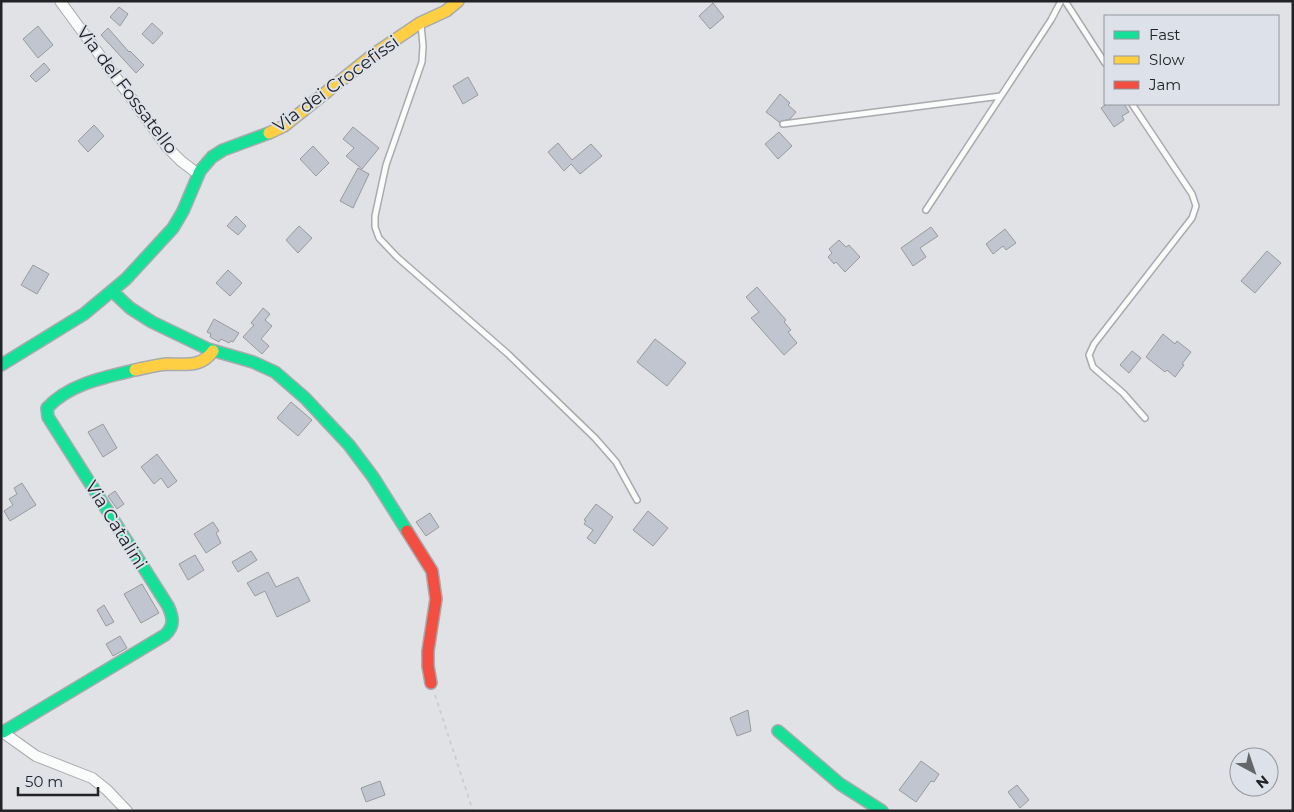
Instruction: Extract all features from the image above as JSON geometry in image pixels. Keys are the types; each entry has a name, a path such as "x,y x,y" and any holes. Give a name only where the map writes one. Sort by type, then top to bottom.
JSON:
{"street":[{"name":"Via del Fossatello","path":"60,1 167,147 198,174"},
{"name":"Via dei Crocefissi","path":"1,365 84,314 112,291 173,228 182,214 198,174 206,162 218,153 262,137 284,126 362,62 420,23 446,11 458,1"},
{"path":"112,291 127,306 144,318 213,350 264,366 285,380 330,423 359,457 432,571 436,594 428,651 431,683"},
{"name":"Via Catalini","path":"2,731 165,635 174,623 168,606 48,417 47,408 61,395 82,385 154,366 199,363 208,358 213,350"},
{"path":"2,731 40,758 92,778 107,790 127,811"},
{"path":"778,731 828,776 856,796 882,811"}],"lane":[{"path":"926,210 1063,1 1104,62"},
{"path":"420,23 423,58 380,186 374,216 377,235 397,257 501,348 595,438 616,462 637,500"},
{"path":"783,124 1001,96"},
{"path":"1133,105 1192,194 1196,206 1192,218 1094,344 1090,352 1090,359 1094,367 1123,393 1145,418"}],"path":[{"path":"431,683 473,811"}],"building":[{"path":"713,3 724,17 710,29 699,16"},
{"path":"119,7 128,14 120,26 110,17"},
{"path":"152,23 163,33 153,44 142,34"},
{"path":"38,26 53,45 38,58 23,39"},
{"path":"108,28 129,52 144,65 136,73 101,35"},
{"path":"44,63 50,70 36,82 30,76"},
{"path":"468,77 478,95 463,104 453,86"},
{"path":"780,94 796,112 790,119 779,122 766,112"},
{"path":"1106,105 1125,105 1129,112 1122,116 1124,120 1114,127 1101,108"},
{"path":"94,125 104,136 88,152 78,141"},
{"path":"353,127 379,148 362,169 346,156 354,148 343,139"},
{"path":"779,132 792,146 778,159 765,144"},
{"path":"558,143 572,160 591,144 602,156 580,174 571,164 564,171 548,152"},
{"path":"313,146 329,163 316,176 300,159"},
{"path":"358,168 369,174 353,208 340,201"},
{"path":"236,216 246,226 238,235 227,226"},
{"path":"299,226 312,238 298,253 286,240"},
{"path":"931,227 938,236 920,248 926,257 913,266 901,248"},
{"path":"1005,229 1016,243 1006,250 1003,246 993,254 986,244"},
{"path":"839,240 846,247 849,245 860,257 845,272 836,262 834,264 828,257 832,253 829,249"},
{"path":"1267,251 1281,263 1255,293 1241,281"},
{"path":"33,265 49,274 37,294 21,285"},
{"path":"228,270 242,283 230,296 216,283"},
{"path":"757,287 786,320 784,322 791,330 788,332 797,343 784,355 751,318 759,312 746,297"},
{"path":"263,308 270,314 265,320 272,326 261,339 269,346 262,354 243,337 254,325 251,323"},
{"path":"214,319 239,333 233,342 229,343 221,339 219,342 210,337 211,334 207,332"},
{"path":"1163,334 1175,344 1177,341 1191,352 1175,377 1167,370 1165,372 1146,357"},
{"path":"655,339 686,363 667,386 637,362"},
{"path":"1132,351 1141,358 1129,373 1120,365"},
{"path":"291,402 312,420 298,436 277,418"},
{"path":"103,424 117,448 103,457 88,432"},
{"path":"157,454 177,481 168,488 161,478 154,484 141,467"},
{"path":"22,483 36,505 10,521 4,511 13,505 9,499 17,494 14,488"},
{"path":"115,491 124,504 117,509 108,496"},
{"path":"596,504 613,517 595,544 587,538 593,530 584,524 586,521 584,520"},
{"path":"648,511 668,528 653,546 633,530"},
{"path":"430,513 439,527 426,536 416,522"},
{"path":"213,522 219,531 216,533 221,543 206,553 194,534"},
{"path":"251,551 257,560 238,572 232,562"},
{"path":"195,555 204,570 188,580 179,564"},
{"path":"268,572 276,587 298,577 310,601 277,617 265,591 255,596 247,583"},
{"path":"142,584 159,613 141,623 124,594"},
{"path":"104,605 114,622 106,626 97,610"},
{"path":"120,636 127,648 113,656 106,644"},
{"path":"748,710 751,731 737,736 730,718"},
{"path":"921,761 939,774 934,782 931,781 916,802 899,790"},
{"path":"380,781 385,795 366,802 361,788"},
{"path":"1017,785 1029,800 1020,808 1008,792"}],"traffic: fast":[{"path":"1,365 84,314 126,279 173,228 183,211 200,171 212,157 223,150 269,133"},
{"path":"112,291 130,308 152,322 208,349 253,362 275,372 305,398 349,445 373,477 407,531"},
{"path":"3,732 165,635 172,625 168,606 48,417 47,408 77,387 135,370"},
{"path":"778,731 840,784 882,811"}],"traffic: slow":[{"path":"269,133 284,126 374,54 420,23 446,11 458,1"},
{"path":"135,370 163,364 198,363 213,351"}],"traffic: jam":[{"path":"407,531 432,571 436,599 428,651 431,683"}]}
